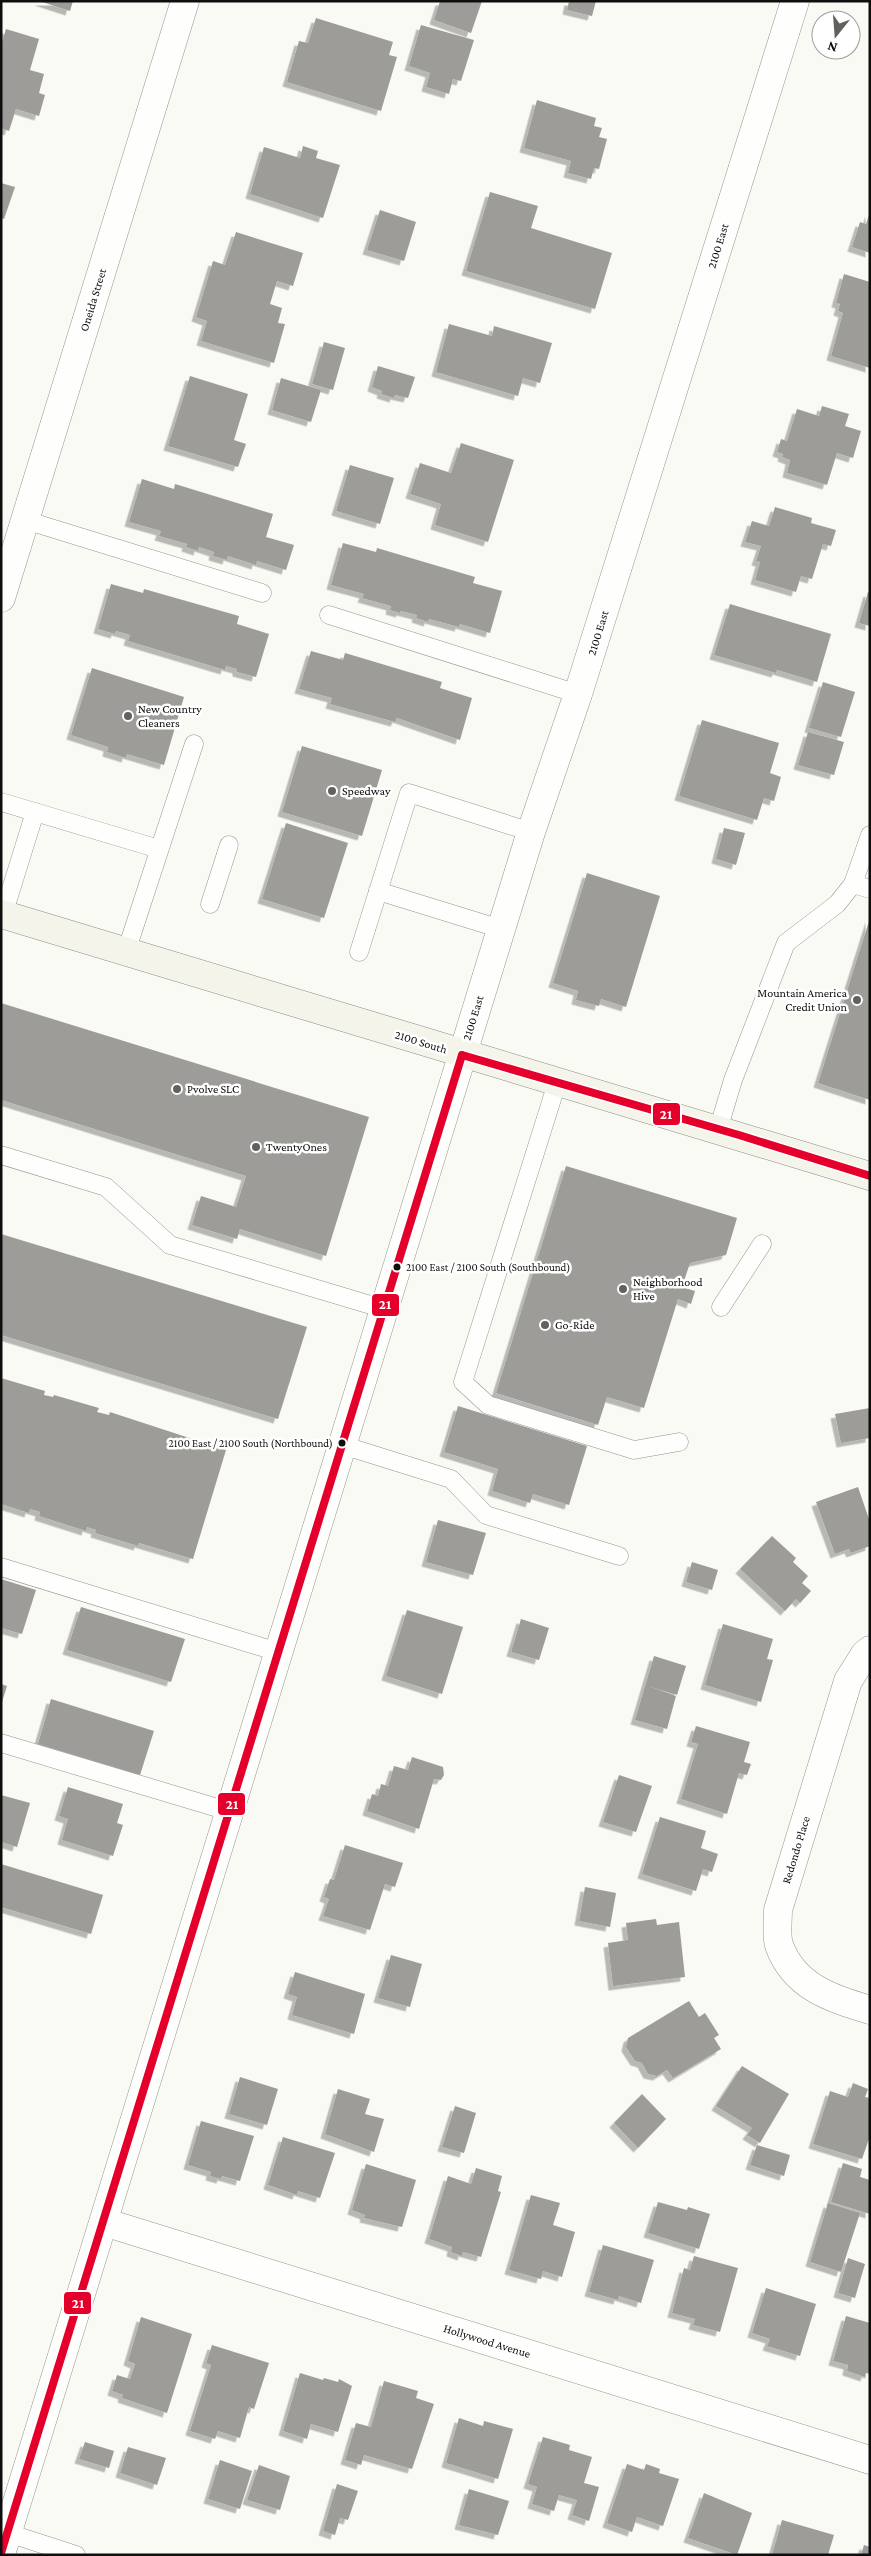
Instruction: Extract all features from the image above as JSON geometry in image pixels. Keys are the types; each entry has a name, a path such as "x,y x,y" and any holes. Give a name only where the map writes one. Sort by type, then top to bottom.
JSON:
{"main road":[{"name":"2100 South","path":"2,914 462,1055 870,1176"}],"street":[{"name":"Oneida Street","path":"1,598 185,1"},
{"name":"2100 East","path":"5,2543 231,1812 278,1652 500,929 578,694 794,1"},
{"name":"Redondo Place","path":"870,1650 864,1654 848,1681 778,1910 779,1944 792,1970 808,1986 834,1999 870,2010"},
{"name":"Hollywood Avenue","path":"104,2222 870,2460"}],"lane":[{"path":"25,520 262,593"},
{"path":"329,615 578,694"},
{"path":"126,952 194,744"},
{"path":"359,952 409,793 531,832"},
{"path":"1,802 160,849"},
{"path":"2,914 35,812"},
{"path":"718,1130 733,1080 786,943 837,904 853,884 870,835"},
{"path":"210,904 229,845"},
{"path":"853,884 870,889"},
{"path":"378,891 500,929"},
{"path":"557,1083 463,1382 488,1405 634,1450 679,1442"},
{"path":"1,1155 106,1187 170,1244 384,1309"},
{"path":"721,1307 762,1244"},
{"path":"342,1445 451,1479 486,1515 619,1556"},
{"path":"1,1567 278,1652"},
{"path":"1,1743 231,1812"},
{"path":"5,2543 76,2555"}],"building":[{"path":"39,1 73,1 70,11"},
{"path":"440,1 482,1 471,33 434,20"},
{"path":"569,1 596,1 592,16 567,10"},
{"path":"316,18 393,42 389,55 397,57 381,111 287,82 299,41 308,43"},
{"path":"421,25 474,40 461,81 453,79 449,94 426,87 430,73 409,66"},
{"path":"6,29 39,39 30,70 44,74 39,93 45,95 39,116 16,109 9,131 1,128 1,45"},
{"path":"537,100 596,118 594,126 602,128 599,137 607,139 599,169 594,168 591,179 568,173 571,161 524,148"},
{"path":"303,146 318,151 316,158 340,165 323,218 250,194 264,147 300,158"},
{"path":"1,183 15,187 4,219 1,218"},
{"path":"490,192 538,206 531,228 612,253 595,309 466,271"},
{"path":"380,210 416,222 404,261 367,250"},
{"path":"870,212 870,253 852,247 860,222 866,224"},
{"path":"236,232 303,253 293,286 277,281 270,304 282,308 278,323 285,324 274,363 201,341 207,321 196,317 213,261 225,265"},
{"path":"844,274 870,282 870,368 831,356 843,313 838,311 840,304 836,303"},
{"path":"449,324 492,336 494,326 552,343 540,383 523,378 518,396 436,372"},
{"path":"324,342 345,348 333,390 312,384"},
{"path":"378,366 415,377 408,398 395,395 394,398 381,394 382,391 372,387"},
{"path":"190,376 248,394 234,440 246,444 238,467 168,446"},
{"path":"281,378 321,390 311,422 272,410"},
{"path":"822,406 849,414 845,426 861,431 853,458 837,453 827,485 787,473 790,460 782,457 783,454 777,452 781,439 787,441 797,409 819,416"},
{"path":"461,443 514,460 488,542 435,525 441,504 410,494 420,463 451,473"},
{"path":"350,465 394,478 380,524 336,511"},
{"path":"142,479 174,489 175,484 273,514 266,537 294,545 286,570 257,561 256,565 228,556 227,560 213,556 214,552 199,547 198,551 186,547 187,544 159,536 161,531 129,522"},
{"path":"775,507 812,518 811,523 836,530 831,546 823,544 812,579 801,576 796,592 755,580 760,562 756,561 761,546 745,542 752,521 769,526"},
{"path":"343,543 376,552 377,548 475,577 473,583 502,591 490,633 460,624 459,627 429,619 428,622 416,618 417,615 390,610 391,606 362,598 364,594 331,585"},
{"path":"111,584 143,593 144,589 239,616 237,624 269,634 256,677 237,672 237,669 226,666 225,670 128,641 130,635 116,631 115,634 98,629"},
{"path":"868,592 870,593 870,626 859,623"},
{"path":"730,604 831,634 817,682 777,670 776,673 714,655"},
{"path":"311,651 343,660 345,653 442,682 440,688 472,698 460,740 397,718 395,722 330,704 332,698 299,689"},
{"name":"New Country Cleaners","path":"92,668 184,697 164,765 127,754 126,758 107,752 108,747 71,735"},
{"path":"823,682 855,692 841,737 809,728"},
{"path":"702,720 779,743 770,773 781,777 774,801 764,798 757,820 679,796"},
{"path":"808,732 844,742 834,775 798,765"},
{"name":"Speedway","path":"302,746 382,770 362,836 282,812"},
{"path":"286,823 348,843 324,918 262,899"},
{"path":"724,828 745,833 736,865 716,859"},
{"path":"587,873 660,896 626,1007 601,999 599,1006 576,1000 578,991 553,983"},
{"name":"Mountain America Credit Union","path":"870,918 870,1100 818,1083"},
{"name":"TwentyOnes","path":"1,1003 369,1117 326,1256 240,1229 237,1239 192,1225 201,1196 236,1207 246,1176 1,1100"},
{"path":"566,1166 737,1218 726,1255 690,1263 682,1287 695,1291 691,1304 678,1299 644,1408 607,1397 598,1425 496,1393"},
{"path":"1,1234 307,1327 278,1419 1,1335"},
{"path":"1,1378 45,1391 44,1395 53,1397 54,1395 99,1408 97,1412 109,1415 110,1412 226,1450 193,1559 139,1543 138,1546 95,1533 96,1530 87,1527 86,1531 39,1516 40,1512 30,1509 29,1513 1,1504"},
{"path":"458,1406 587,1446 569,1505 533,1494 530,1503 492,1491 498,1469 444,1452"},
{"path":"870,1408 870,1438 841,1443 835,1414"},
{"path":"858,1487 870,1522 870,1546 851,1553 849,1549 835,1554 816,1502"},
{"path":"438,1520 486,1533 473,1575 426,1562"},
{"path":"772,1536 796,1558 793,1562 808,1576 802,1583 811,1591 800,1603 796,1599 785,1611 740,1569"},
{"path":"692,1562 718,1570 712,1590 686,1582"},
{"path":"1,1579 36,1590 22,1634 1,1628"},
{"path":"81,1607 185,1639 171,1682 67,1650"},
{"path":"407,1610 463,1627 442,1694 386,1676"},
{"path":"521,1619 549,1628 539,1660 511,1652"},
{"path":"723,1624 773,1639 767,1659 773,1660 761,1702 705,1685"},
{"path":"654,1656 686,1666 677,1695 648,1686 676,1696 667,1729 635,1720"},
{"path":"1,1684 7,1686 2,1702 1,1702"},
{"path":"51,1699 154,1731 140,1775 38,1744"},
{"path":"696,1726 750,1742 744,1762 751,1764 747,1775 739,1773 727,1814 681,1799 698,1744 691,1742"},
{"path":"412,1757 443,1767 444,1775 441,1780 434,1779 419,1829 367,1811 372,1794 378,1796 381,1784 388,1786 394,1766 408,1770"},
{"path":"619,1775 652,1786 636,1832 603,1822"},
{"path":"68,1787 123,1804 117,1823 123,1825 113,1856 62,1840 68,1819 59,1816"},
{"path":"1,1795 30,1803 17,1847 1,1842"},
{"path":"660,1817 706,1831 701,1848 718,1854 712,1872 703,1869 696,1891 642,1874"},
{"path":"345,1845 403,1863 395,1887 385,1884 370,1930 323,1916 329,1899 324,1897 330,1879 334,1880"},
{"path":"1,1864 103,1895 91,1934 1,1907"},
{"path":"585,1887 616,1893 610,1927 579,1921"},
{"path":"656,1919 657,1925 679,1922 685,1977 613,1986 608,1943 628,1940 626,1923"},
{"path":"391,1955 422,1964 410,2007 378,1998"},
{"path":"295,1972 365,1994 354,2034 292,2015 297,1997 288,1994"},
{"path":"689,2001 699,2017 705,2013 719,2035 714,2038 721,2049 673,2078 667,2070 657,2076 648,2074 642,2063 635,2061 626,2047 628,2038"},
{"path":"742,2066 789,2094 760,2143 747,2135 752,2128 716,2106"},
{"path":"240,2077 278,2089 267,2125 229,2114"},
{"path":"853,2083 868,2089 865,2097 870,2098 870,2136 862,2159 813,2144 830,2091 848,2097"},
{"path":"338,2089 370,2099 365,2114 384,2119 374,2152 325,2134"},
{"path":"642,2094 666,2119 638,2148 614,2123"},
{"path":"455,2106 476,2113 464,2153 442,2147"},
{"path":"201,2121 254,2136 240,2181 222,2176 221,2179 210,2176 211,2172 188,2165"},
{"path":"283,2137 335,2153 320,2198 298,2191 297,2195 268,2185"},
{"path":"757,2145 790,2155 784,2176 750,2165"},
{"path":"843,2163 862,2169 860,2177 870,2180 870,2214 831,2202"},
{"path":"366,2164 416,2180 402,2227 364,2218 365,2215 352,2210"},
{"path":"476,2168 502,2176 498,2191 501,2192 481,2257 463,2252 462,2256 451,2252 452,2247 429,2239 448,2176 471,2184"},
{"path":"531,2195 560,2203 553,2225 575,2232 562,2277 543,2271 541,2279 509,2270"},
{"path":"658,2202 687,2210 688,2207 710,2214 699,2249 648,2233"},
{"path":"828,2203 860,2213 841,2272 810,2262"},
{"path":"603,2245 654,2260 641,2303 619,2296 618,2300 589,2292"},
{"path":"694,2256 738,2268 720,2332 693,2325 695,2319 672,2313 684,2268 690,2270"},
{"path":"848,2258 865,2264 855,2298 838,2293"},
{"path":"766,2288 816,2304 800,2356 767,2346 770,2339 752,2333"},
{"path":"846,2316 870,2323 870,2374 866,2373 865,2377 847,2371 848,2365 833,2361"},
{"path":"141,2317 192,2334 167,2413 122,2398 123,2395 112,2391 117,2375 130,2379 135,2364 128,2361"},
{"path":"212,2345 269,2363 254,2409 249,2407 240,2438 218,2431 215,2439 190,2431 211,2365 206,2363"},
{"path":"300,2373 323,2380 324,2378 338,2382 339,2379 352,2386 338,2432 311,2424 307,2439 283,2431"},
{"path":"384,2381 418,2391 416,2398 434,2404 412,2469 364,2455 361,2465 345,2460 356,2423 371,2427"},
{"path":"459,2418 483,2426 484,2421 513,2429 498,2479 446,2463"},
{"path":"543,2437 570,2445 569,2450 592,2457 584,2483 599,2487 589,2521 572,2515 577,2500 559,2495 554,2511 532,2504 537,2487 528,2484"},
{"path":"85,2442 114,2451 109,2468 79,2459"},
{"path":"128,2447 166,2458 157,2485 120,2473"},
{"path":"220,2460 252,2471 240,2509 208,2499"},
{"path":"627,2464 644,2470 646,2464 660,2469 659,2473 679,2479 663,2526 637,2517 632,2532 607,2523"},
{"path":"259,2465 290,2476 280,2510 247,2500"},
{"path":"337,2484 358,2491 348,2520 340,2518 335,2535 323,2531"},
{"path":"469,2489 509,2501 498,2535 459,2525"},
{"path":"704,2493 752,2513 737,2555 688,2538"},
{"path":"782,2520 834,2535 828,2555 772,2555"},
{"path":"864,2545 870,2547 870,2555 861,2555"}],"transit line":[{"name":"21","path":"462,1055 739,1135 870,1176"},
{"name":"21","path":"1,2553 462,1055"}],"place":[{"name":"New Country Cleaners","path":"128,716"},
{"name":"Speedway","path":"332,791"},
{"name":"Mountain America Credit Union","path":"857,1000"},
{"name":"Pvolve SLC","path":"177,1089"},
{"name":"TwentyOnes","path":"256,1147"},
{"name":"2100 East / 2100 South (Southbound)","path":"397,1267"},
{"name":"Neighborhood Hive","path":"623,1289"},
{"name":"Go-Ride","path":"545,1325"},
{"name":"2100 East / 2100 South (Northbound)","path":"342,1443"}]}
